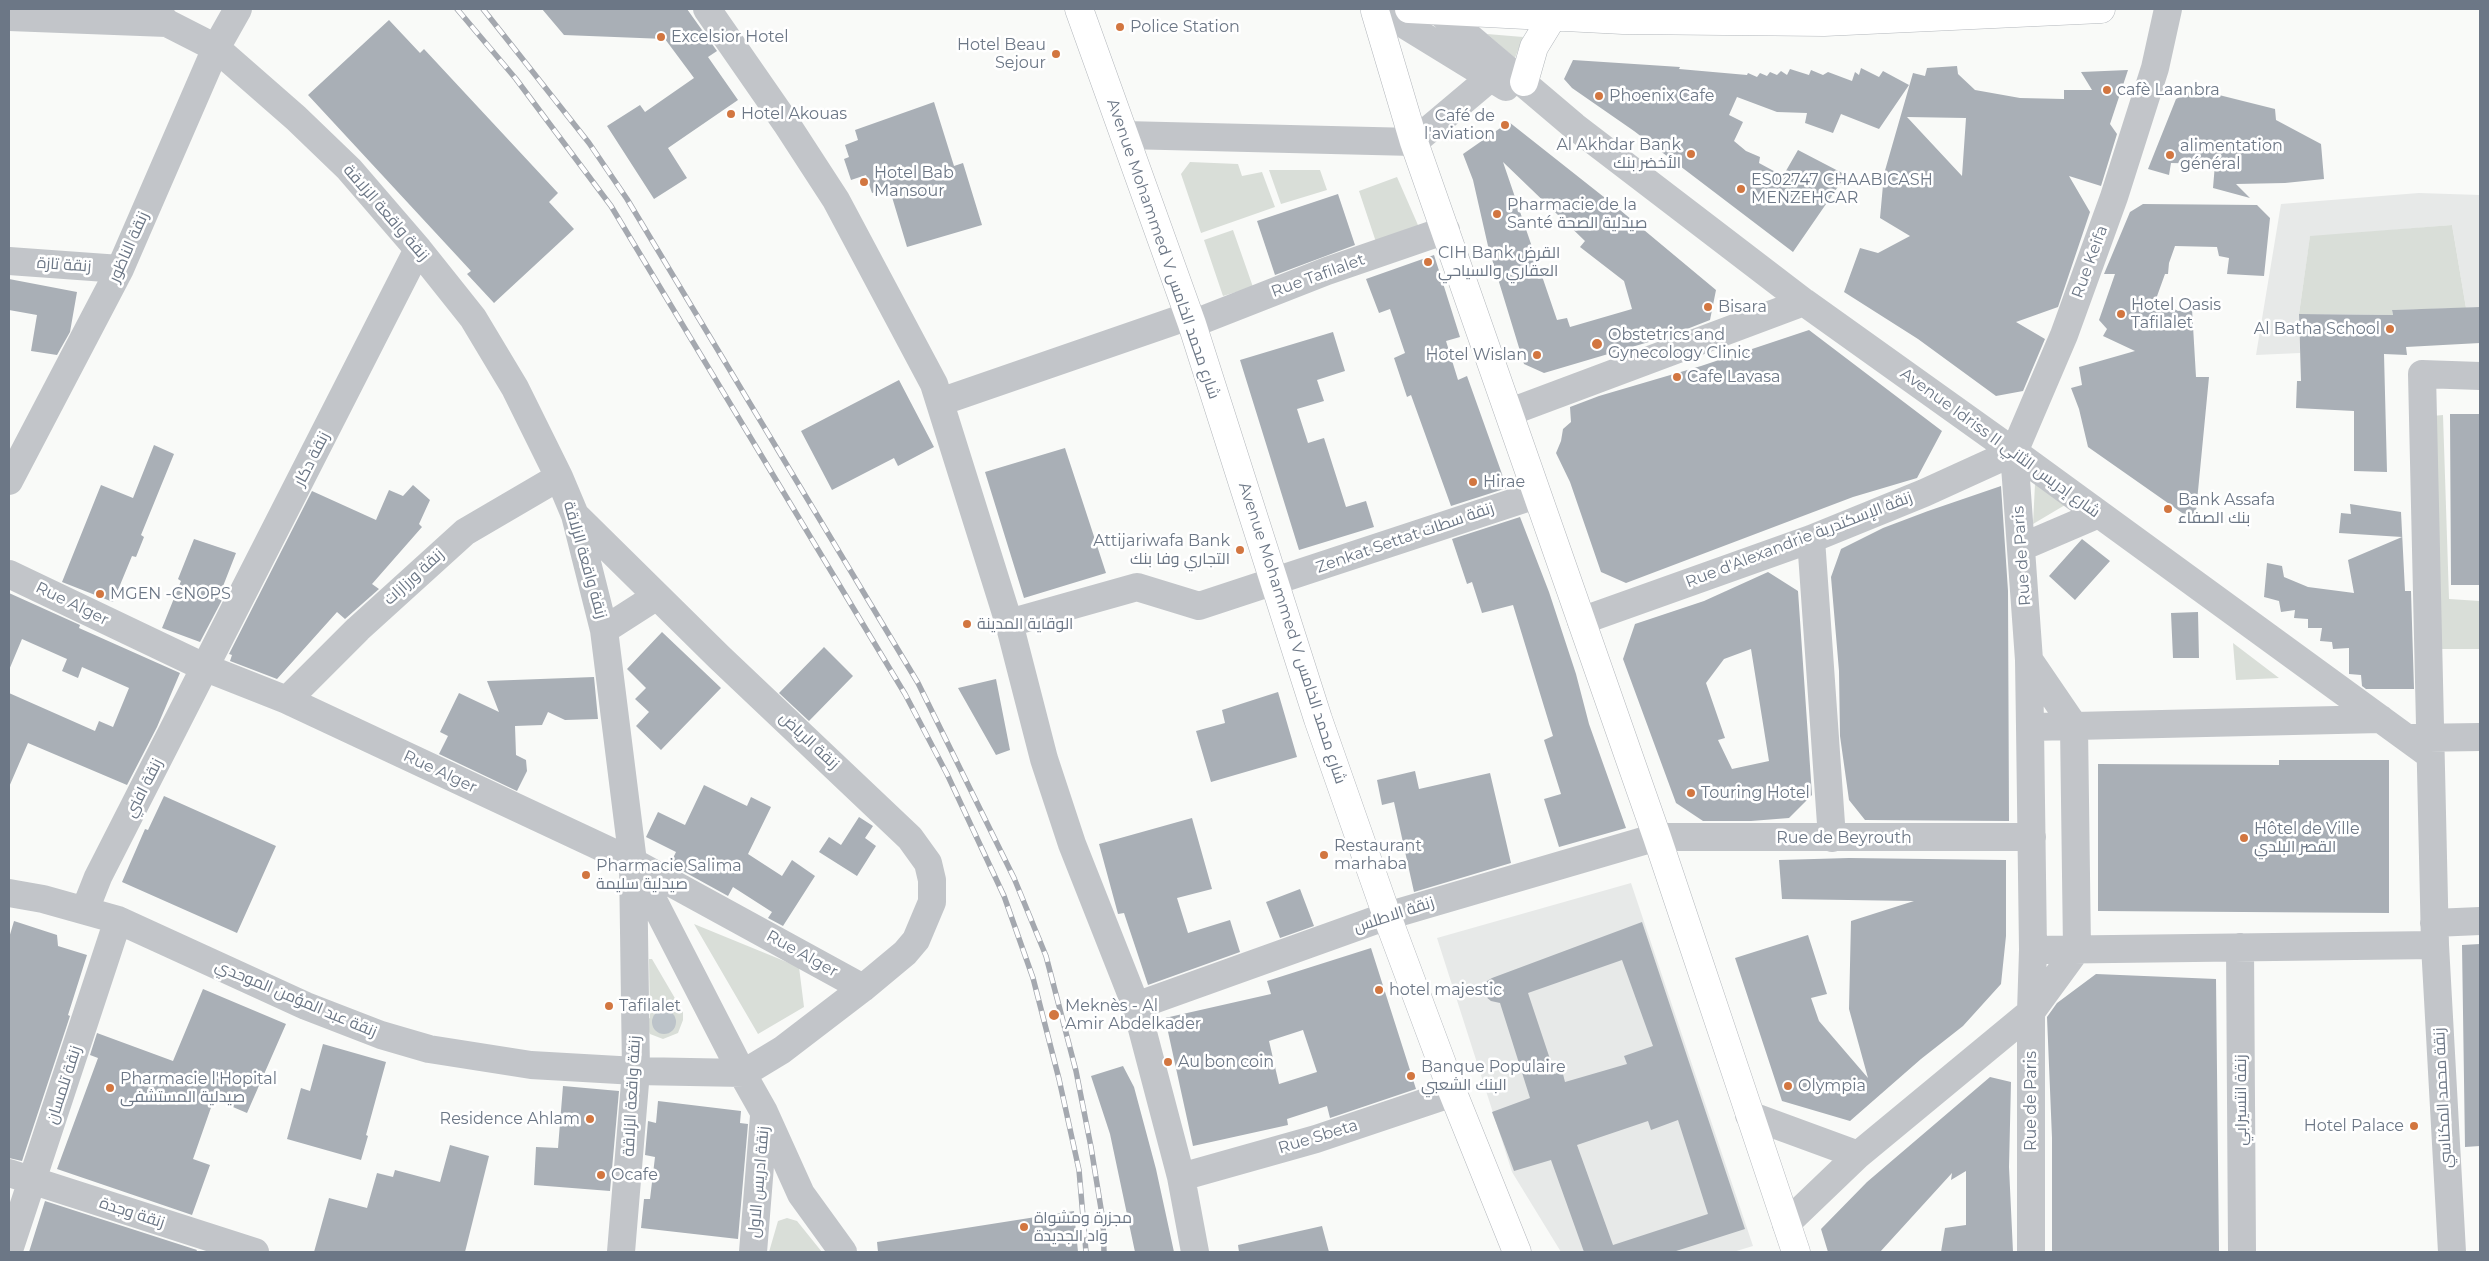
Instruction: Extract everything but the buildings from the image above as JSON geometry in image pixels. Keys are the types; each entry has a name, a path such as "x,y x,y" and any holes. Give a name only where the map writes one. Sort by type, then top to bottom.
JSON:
{"main road":[{"name":"Avenue Mohammed V شارع محمد الخامس","path":"1079,9 1190,320 1331,757 1387,916 1453,1093 1518,1252"},
{"path":"1372,9 1414,142 1510,412 1536,495 1656,837 1796,1252"},
{"path":"1410,9 1632,20 1824,22 2101,9"},
{"path":"1524,82 1534,47 1553,16"}],"street":[{"name":"زنقة الناظور","path":"9,481 120,269 216,48 238,9"},
{"path":"707,9 786,123 836,200 934,384 1009,623 1047,769 1072,844 1136,1006 1181,1177 1194,1252"},
{"name":"Avenue Idriss II شارع إدريس الثاني","path":"1372,9 1574,126"},
{"name":"Rue Keifa","path":"2014,452 2074,307 2114,197 2155,68 2168,9"},
{"name":"Avenue Idriss II شارع إدريس الثاني","path":"1437,10 1574,126 1804,302 2014,452 2381,720 2422,744"},
{"name":"زنقة واقعة الزلاقة","path":"9,16 161,16 216,48 296,118 349,169 418,249 473,318 515,388 559,477 575,515 604,630 633,862 636,1071 621,1252"},
{"path":"1124,135 1414,142 1490,78"},
{"name":"Rue Tafilalet","path":"940,402 1190,320 1446,230"},
{"name":"زنقة دكار","path":"206,668 418,249"},
{"name":"زنقة تازة","path":"9,261 120,269"},
{"path":"1510,412 1804,302"},
{"name":"زنقة محمد المكناسي","path":"2452,1252 2422,744 2422,374 2480,376"},
{"name":"Rue d'Alexandrie زنقة الإسكندرية","path":"1581,621 1811,538 1924,493 2014,452"},
{"name":"Rue de Paris","path":"2014,452 2029,660 2034,950 2031,1012 2030,1252"},
{"name":"زنقة ورزازات","path":"287,700 404,586 465,532 559,477"},
{"name":"Zenkat Settat زنقة سطات","path":"1009,623 1137,587 1199,606 1275,583 1419,532 1536,495"},
{"path":"2022,547 2099,514"},
{"name":"زنقة الرياض","path":"575,515 910,838 928,863 932,880 932,902 925,923 905,953 863,988"},
{"path":"1811,538 1832,838"},
{"name":"Rue Alger","path":"9,574 206,668 287,700 633,862 863,988"},
{"path":"604,630 657,596"},
{"path":"1786,1224 1858,1155 2031,1012 2077,949 2074,726 2029,660"},
{"name":"زنقة افني","path":"85,910 98,877 206,668"},
{"path":"2030,727 2381,720"},
{"path":"2422,744 2480,737"},
{"name":"Rue de Beyrouth","path":"1656,837 2032,837"},
{"name":"زنقة الاطلس","path":"1136,1006 1387,916 1656,837"},
{"path":"633,862 764,1112 801,1194 843,1252"},
{"name":"زنقة عبد المؤمن الموحدي","path":"9,893 85,910 118,920 306,1006 381,1035 429,1049 531,1066 636,1071 742,1073"},
{"name":"زنقة تلمسان","path":"9,1250 20,1177 118,920"},
{"path":"2034,950 2240,947 2434,934 2480,921"},
{"path":"633,948 673,940"},
{"name":"زنقة انتسيرابي","path":"2240,947 2242,1252"},
{"path":"742,1073 782,1050 863,988"},
{"name":"Rue Sbeta","path":"1181,1177 1316,1139 1453,1093"},
{"name":"زنقة ادريس الاول","path":"753,1252 759,1199 764,1112"},
{"path":"1749,1115 1858,1155"},
{"name":"زنقة وجدة","path":"20,1177 255,1252"},
{"path":"759,1199 801,1194"}],"shaded area":[{"path":"1487,34 1523,37 1515,58"},
{"path":"1190,162 1238,164 1242,176 1262,172 1275,207 1201,233 1181,174"},
{"path":"1269,170 1320,170 1327,190 1281,204"},
{"path":"1397,177 1421,232 1377,245 1359,191"},
{"path":"2419,193 2480,195 2480,307 2466,308 2452,225 2310,237 2299,314 2300,353 2256,355 2281,204"},
{"path":"2452,225 2466,308 2392,310 2393,315 2299,314 2310,236"},
{"path":"1233,230 1253,287 1223,296 1204,240"},
{"path":"2443,415 2449,599 2480,601 2480,649 2436,649 2432,416"},
{"path":"2035,484 2065,505 2033,524"},
{"path":"2233,643 2279,678 2236,680"},
{"path":"1631,883 1753,1246 1733,1252 1561,1252 1512,1172 1437,938"},
{"path":"694,924 799,967 804,1007 758,1034"},
{"path":"649,959 652,959 683,1012 683,1020 678,1033 663,1039 650,1034 644,1021 650,1018"},
{"path":"664,1010 673,1013 676,1022 673,1031 664,1034 655,1031 652,1022 655,1013"},
{"path":"787,1218 797,1221 822,1252 769,1252 778,1221"}],"railway":[{"path":"457,9 516,79 611,206 905,694 947,774 1004,896 1033,978 1059,1079 1079,1170 1086,1252"},
{"path":"483,9 589,143 627,199 918,683 1014,878 1046,956 1076,1071 1091,1147 1103,1221 1104,1252"}],"place":[{"name":"Police Station","path":"1120,27"},
{"name":"Excelsior Hotel","path":"661,37"},
{"name":"Hotel Beau Sejour","path":"1056,54"},
{"name":"cafè Laanbra","path":"2107,90"},
{"name":"Phoenix Cafe","path":"1599,96"},
{"name":"Hotel Akouas","path":"731,114"},
{"name":"Café de l'aviation","path":"1505,125"},
{"name":"Al Akhdar Bank الأخضر بنك","path":"1691,154"},
{"name":"alimentation général","path":"2170,155"},
{"name":"Hotel Bab Mansour","path":"864,182"},
{"name":"ES02747 CHAABICASH MENZEHCAR","path":"1741,189"},
{"name":"Pharmacie de la Santé صيدلية الصحة","path":"1497,214"},
{"name":"CIH Bank القرض العقاري والسياحي","path":"1428,262"},
{"name":"Bisara","path":"1708,307"},
{"name":"Hotel Oasis Tafilalet","path":"2121,314"},
{"name":"Al Batha School","path":"2390,329"},
{"name":"Obstetrics and Gynecology Clinic","path":"1597,344"},
{"name":"Hotel Wislan","path":"1537,355"},
{"name":"Cafe Lavasa","path":"1677,377"},
{"name":"Hirae","path":"1473,482"},
{"name":"Bank Assafa بنك الصفاء","path":"2168,509"},
{"name":"Attijariwafa Bank التجاري وفا بنك","path":"1240,550"},
{"name":"MGEN -CNOPS","path":"100,594"},
{"name":"الوقاية المدينة","path":"967,624"},
{"name":"Touring Hotel","path":"1691,793"},
{"name":"Hôtel de Ville القصر البلدي","path":"2244,838"},
{"name":"Restaurant marhaba","path":"1324,855"},
{"name":"Pharmacie Salima صيدلية سليمة","path":"586,875"},
{"name":"hotel majestic","path":"1379,990"},
{"name":"Tafilalet","path":"609,1006"},
{"name":"Meknès - Al Amir Abdelkader","path":"1054,1015"},
{"name":"Au bon coin","path":"1168,1062"},
{"name":"Banque Populaire البنك الشعبي","path":"1411,1076"},
{"name":"Olympia","path":"1788,1086"},
{"name":"Pharmacie l'Hopital صيدلية المستشفى","path":"110,1088"},
{"name":"Residence Ahlam","path":"590,1119"},
{"name":"Hotel Palace","path":"2414,1126"},
{"name":"Ocafe","path":"601,1175"},
{"name":"مجزرة ومشواة واد الجديدة","path":"1024,1227"}]}
